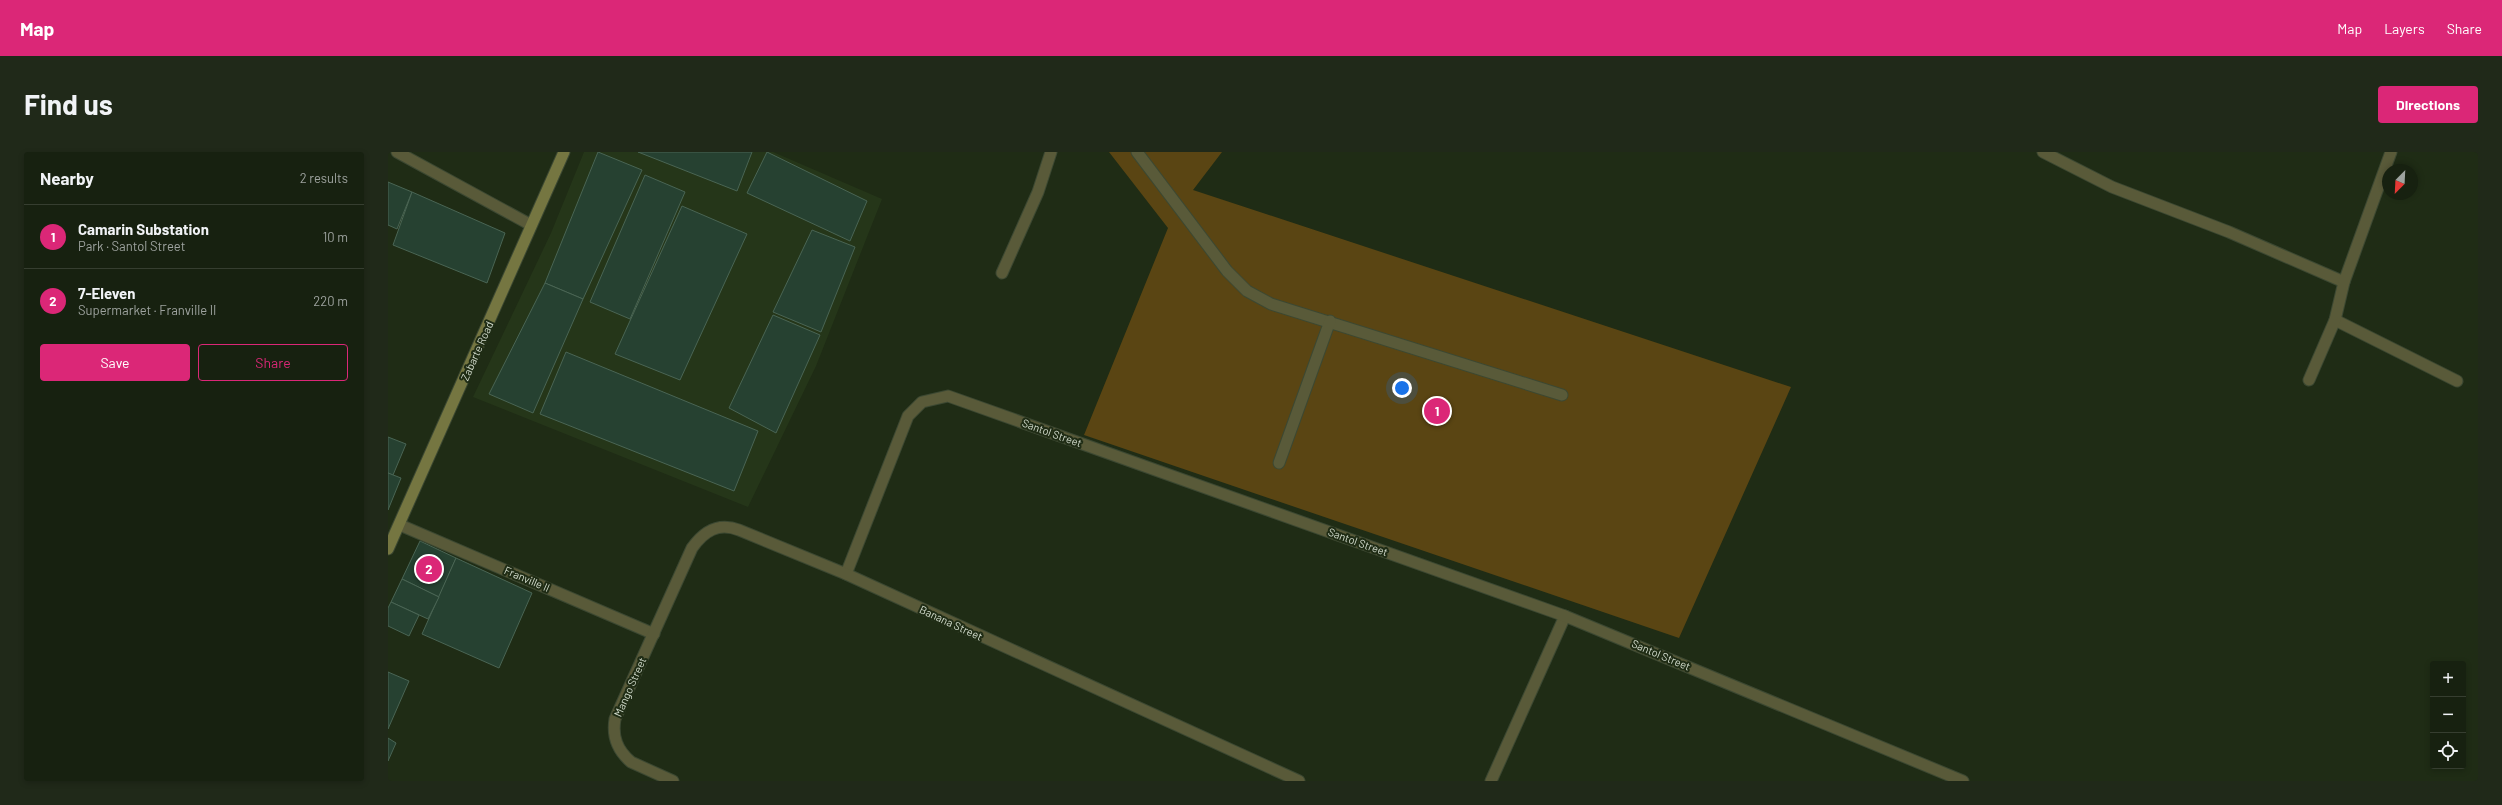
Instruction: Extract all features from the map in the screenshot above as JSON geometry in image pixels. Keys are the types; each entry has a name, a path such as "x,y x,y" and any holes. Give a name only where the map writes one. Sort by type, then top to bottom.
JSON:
{"main road":[{"name":"Zabarte Road","path":"388,549 400,525 564,152"}],"street":[{"path":"397,152 531,225"},
{"path":"1002,273 1038,192 1051,152"},
{"path":"1137,152 1228,271 1247,291 1271,304 1330,321 1562,395"},
{"path":"2043,152 2112,187 2229,232 2344,282"},
{"path":"2309,380 2335,320 2344,282 2391,152"},
{"path":"2335,320 2457,381"},
{"path":"1279,463 1330,321"},
{"name":"Santol Street","path":"846,574 908,416 922,402 948,396 1565,616 1963,781"},
{"name":"Franville II","path":"400,525 654,634"},
{"name":"Banana Street","path":"654,634 692,548 704,533 717,527 729,526 846,574 1299,781"},
{"path":"1492,781 1565,616"},
{"name":"Mango Street","path":"654,634 615,719 614,733 620,751 631,762 673,781"}],"shaded area":[{"path":"584,152 773,152 882,199 816,366 748,507 473,397 551,233"},
{"path":"1109,152 1222,152 1193,190 1791,387 1679,638 1084,435 1168,228"}],"building":[{"path":"598,152 642,170 583,299 545,283"},
{"path":"638,152 752,152 737,191"},
{"path":"767,152 867,201 850,241 747,193"},
{"path":"645,175 685,192 630,319 590,302"},
{"path":"388,182 412,192 397,229 388,225"},
{"path":"412,192 505,233 487,283 393,245"},
{"path":"682,206 747,234 680,380 615,354"},
{"path":"812,230 855,247 821,332 773,312"},
{"path":"545,283 583,299 533,413 489,394"},
{"path":"773,315 820,335 776,433 729,408"},
{"path":"566,352 758,431 734,491 540,414"},
{"path":"388,437 406,444 393,475 388,473"},
{"path":"388,473 401,478 388,510"},
{"path":"420,541 456,558 439,597 402,579"},
{"path":"456,558 532,593 499,668 422,634"},
{"path":"402,579 439,597 428,619 391,602"},
{"path":"391,602 419,615 409,636 388,626 388,608"},
{"path":"388,672 409,681 388,729"},
{"path":"388,738 396,743 388,761"}],"place":[{"name":"Camarin Substation","path":"1437,411"},
{"name":"7-Eleven","path":"429,569"}]}
